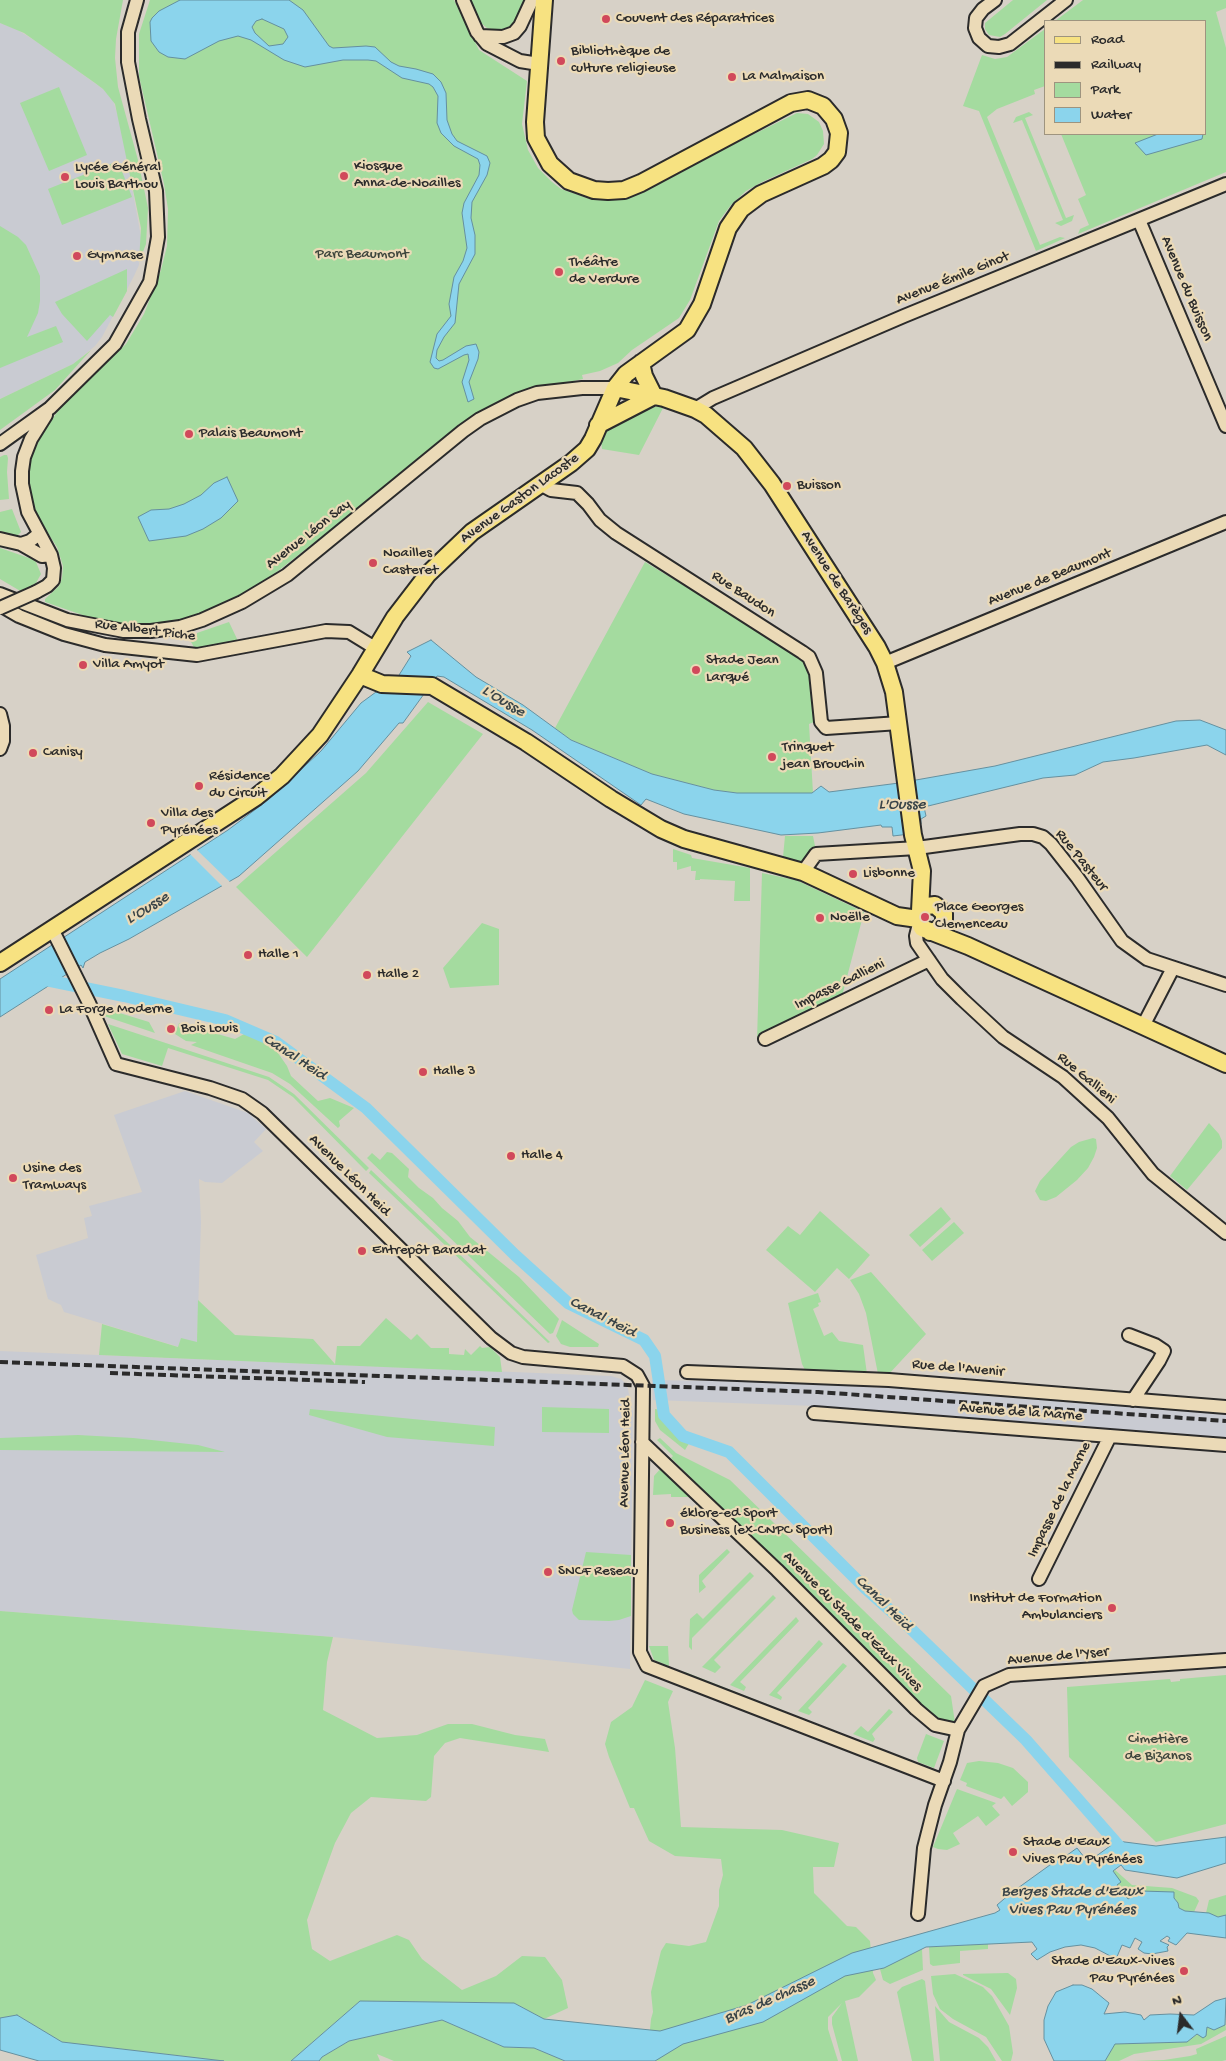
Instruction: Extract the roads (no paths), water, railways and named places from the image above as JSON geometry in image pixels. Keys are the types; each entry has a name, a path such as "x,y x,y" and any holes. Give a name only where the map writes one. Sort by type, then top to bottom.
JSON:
{"main road":[{"name":"Avenue Gaston Lacoste","path":"0,963 55,935 266,790 304,755 360,675 408,598 446,555 472,532 571,463 587,449 615,388 626,374 687,330 696,317 728,228 740,208 760,194 823,166 837,152 837,126 830,112 823,106 808,100 791,103 641,184 624,190 609,191 579,186 558,173 550,164 536,138 534,122 544,0"},
{"path":"598,425 654,396 644,376 641,364"},
{"name":"Avenue de Barèges","path":"615,388 654,396 695,409 738,442 752,457 817,553 886,663 894,692 915,842 922,871"},
{"path":"360,675 373,682 432,686 526,742 610,800 661,829 684,839 803,872 897,916 922,921 939,929 942,913"},
{"path":"922,871 922,921"},
{"path":"922,871 942,913 962,944"},
{"path":"922,921 927,906 942,913"},
{"path":"922,921 962,944 1226,1064"}],"street":[{"path":"0,444 50,408 115,344 150,282 158,237 156,191 128,62 128,32 137,0"},
{"path":"464,0 476,32 480,36 498,51 526,63 539,64"},
{"path":"480,36 503,37 514,32 520,26 532,0"},
{"path":"995,0 983,9 976,18 975,28 979,38 988,46 999,47 1010,44 1066,0"},
{"name":"Avenue Émile Ginot","path":"695,409 713,398 895,320 1226,184"},
{"name":"Avenue du Buisson","path":"1140,220 1226,426"},
{"name":"Avenue Léon Say","path":"0,594 67,620 124,632 180,627 202,620 242,602 287,575 480,419 517,400 537,393 582,388 615,388"},
{"path":"0,607 36,592 47,586 52,580 54,568 51,555 28,512 22,484 24,456 31,439 50,408"},
{"name":"Rue Baudon","path":"540,484 550,490 577,493 600,520 616,533 809,657 816,673 821,722 826,728 899,723"},
{"name":"Avenue de Beaumont","path":"886,663 1226,522"},
{"path":"21,544 30,541 39,534"},
{"path":"0,539 21,544 42,556 51,555"},
{"name":"Rue Albert Piche","path":"0,607 64,634 105,645 197,655 326,631 349,632 376,648"},
{"path":"0,714 3,726 3,741 0,749"},
{"name":"Rue Pasteur","path":"803,872 808,863 818,854 915,842 1033,834 1043,837 1051,844 1122,941 1147,959 1226,985"},
{"name":"Rue Gallieni","path":"922,921 916,936 917,943 942,979 1003,1037 1064,1077 1108,1118 1153,1174 1226,1233"},
{"name":"Avenue Léon Heid","path":"55,935 88,1000 116,1064 210,1088 242,1099 262,1113 491,1338 511,1353 524,1357 622,1366 632,1370 641,1379 643,1386 640,1652 647,1666 944,1781"},
{"name":"Impasse Gallieni","path":"765,1039 929,960"},
{"path":"1143,1026 1173,968"},
{"path":"1129,1335 1155,1345 1164,1351 1133,1400"},
{"name":"Rue de l'Avenir","path":"687,1372 889,1380 1226,1407"},
{"name":"Avenue de la Marne","path":"814,1413 1226,1445"},
{"name":"Impasse de la Marne","path":"1040,1579 1110,1436"},
{"name":"Avenue du Stade d'Eaux Vives","path":"642,1442 771,1564 916,1709 935,1725 958,1730"},
{"name":"Avenue de l'Yser","path":"918,1914 924,1848 958,1730 984,1686 1009,1675 1226,1660"}],"water":[{"path":"180,0 289,0 303,10 329,46 333,48 375,47 391,62 399,66 433,74 441,82 446,93 447,120 452,134 457,141 487,156 490,163 487,175 472,202 471,218 475,235 475,254 459,284 455,323 444,337 437,350 436,358 439,361 443,360 466,346 476,344 479,352 478,359 469,382 474,399 468,402 462,382 469,360 468,354 438,369 434,368 430,362 437,334 451,316 449,304 454,277 463,261 467,248 462,213 464,203 479,175 480,165 478,159 454,146 441,133 437,123 438,96 433,87 429,84 402,78 376,61 343,60 305,67 284,60 251,40 238,36 219,41 185,59 168,57 159,52 151,41 150,22 159,11","holes":["262,19 284,29 288,37 283,44 269,46 255,33 252,27 256,21"]},
{"path":"1155,135 1203,135 1202,139 1146,155 1135,143"},
{"path":"227,477 238,501 221,518 203,529 186,536 149,541 138,517 151,510 169,509 184,504 201,495 214,483"},
{"name":"L'Ousse","path":"431,640 476,677 523,705 571,740 652,774 714,790 737,793 812,793 821,786 829,792 899,783 995,766 1176,721 1200,720 1226,730 1226,755 1207,745 1103,762 1075,775 1043,778 924,807 926,816 921,819 921,824 918,825 918,833 893,836 892,827 882,827 881,825 818,833 781,835 684,814 646,799 641,805 532,730 444,677 437,676 403,723 399,723 358,771 239,876 129,939 100,953 85,962 83,968 81,965 0,1017 0,979 228,830 268,800 321,751 361,703 376,692 389,691 411,656 407,652"},
{"name":"Berges Stade d'Eaux Vives Pau Pyrénées","path":"1226,1837 1226,1863 1177,1878 1125,1870 1121,1865 1113,1871 1121,1882 1117,1885 1128,1899 1141,1891 1174,1892 1174,1898 1179,1908 1185,1911 1209,1913 1218,1917 1226,1915 1226,1938 1187,1933 1176,1945 1168,1941 1170,1938 1167,1936 1160,1941 1169,1945 1167,1947 1168,1951 1152,1954 1144,1953 1138,1949 1142,1942 1135,1938 1130,1948 1122,1945 1116,1959 1095,1948 1081,1945 1065,1947 1050,1952 1037,1960 1031,1954 1037,1949 1032,1942 926,1947 884,1968 845,1976 763,2022 683,2044 655,2061 565,2061 534,2048 504,2047 442,2020 349,2041 322,2057 319,2061 291,2061 360,2001 514,2003 544,2019 660,2031 747,2005 852,1953 995,1913 1000,1910 997,1905 1011,1893 1061,1857 1063,1858 1077,1848 1088,1862 1117,1841 1156,1846"},
{"path":"1073,1985 1082,1985 1092,1989 1109,2003 1104,2014 1125,2012 1141,2015 1144,2020 1150,2015 1194,2015 1215,2001 1226,1998 1225,2025 1214,2030 1207,2027 1206,2036 1203,2038 1197,2034 1187,2042 1115,2044 1105,2061 1054,2061 1044,2039 1044,2020 1048,2006 1056,1992"},
{"path":"17,2015 62,2042 224,2061 39,2061 0,2050 0,2018"}],"waterway":[{"name":"Canal Heïd","path":"36,978 124,996 225,1020 276,1042 366,1108 515,1255 568,1303 644,1340 655,1356 664,1415 683,1436 729,1452 865,1588 909,1627 1026,1740 1126,1854"}],"railway":[{"path":"0,1362 818,1392 1226,1421"},
{"path":"110,1373 365,1382"}],"place":[{"name":"Couvent des Réparatrices","path":"606,19"},
{"name":"Bibliothèque de culture religieuse","path":"561,61"},
{"name":"La Malmaison","path":"732,77"},
{"name":"Kiosque Anna-de-Noailles","path":"344,176"},
{"name":"Lycée Général Louis Barthou","path":"65,177"},
{"name":"Gymnase","path":"77,256"},
{"name":"Théâtre de Verdure","path":"559,272"},
{"name":"Palais Beaumont","path":"189,434"},
{"name":"Buisson","path":"787,486"},
{"name":"Noailles Casteret","path":"373,563"},
{"name":"Villa Amyot","path":"83,665"},
{"name":"Stade Jean Larqué","path":"696,670"},
{"name":"Canisy","path":"33,753"},
{"name":"Trinquet jean Brouchin","path":"772,757"},
{"name":"Résidence du Circuit","path":"199,786"},
{"name":"Villa des Pyrénées","path":"151,823"},
{"name":"Lisbonne","path":"853,874"},
{"name":"Place Georges Clemenceau","path":"925,917"},
{"name":"Noëlle","path":"820,918"},
{"name":"Halle 1","path":"248,955"},
{"name":"Halle 2","path":"367,975"},
{"name":"La Forge Moderne","path":"49,1010"},
{"name":"Bois Louis","path":"171,1029"},
{"name":"Halle 3","path":"423,1072"},
{"name":"Halle 4","path":"511,1156"},
{"name":"Usine des Tramways","path":"13,1178"},
{"name":"Entrepôt Baradat","path":"362,1251"},
{"name":"éklore-ed Sport Business (ex-CNPC Sport)","path":"670,1523"},
{"name":"SNCF Reseau","path":"548,1572"},
{"name":"Institut de Formation Ambulanciers","path":"1112,1608"},
{"name":"Stade d'Eaux Vives Pau Pyrénées","path":"1013,1852"},
{"name":"Stade d'Eaux-Vives Pau Pyrénées","path":"1184,1971"}],"park label":[{"name":"Parc Beaumont","path":"362,255"},
{"name":"Cimetière de Bizanos","path":"1158,1748"}],"water label":[{"name":"Bras de chasse","path":"770,2001"}]}
